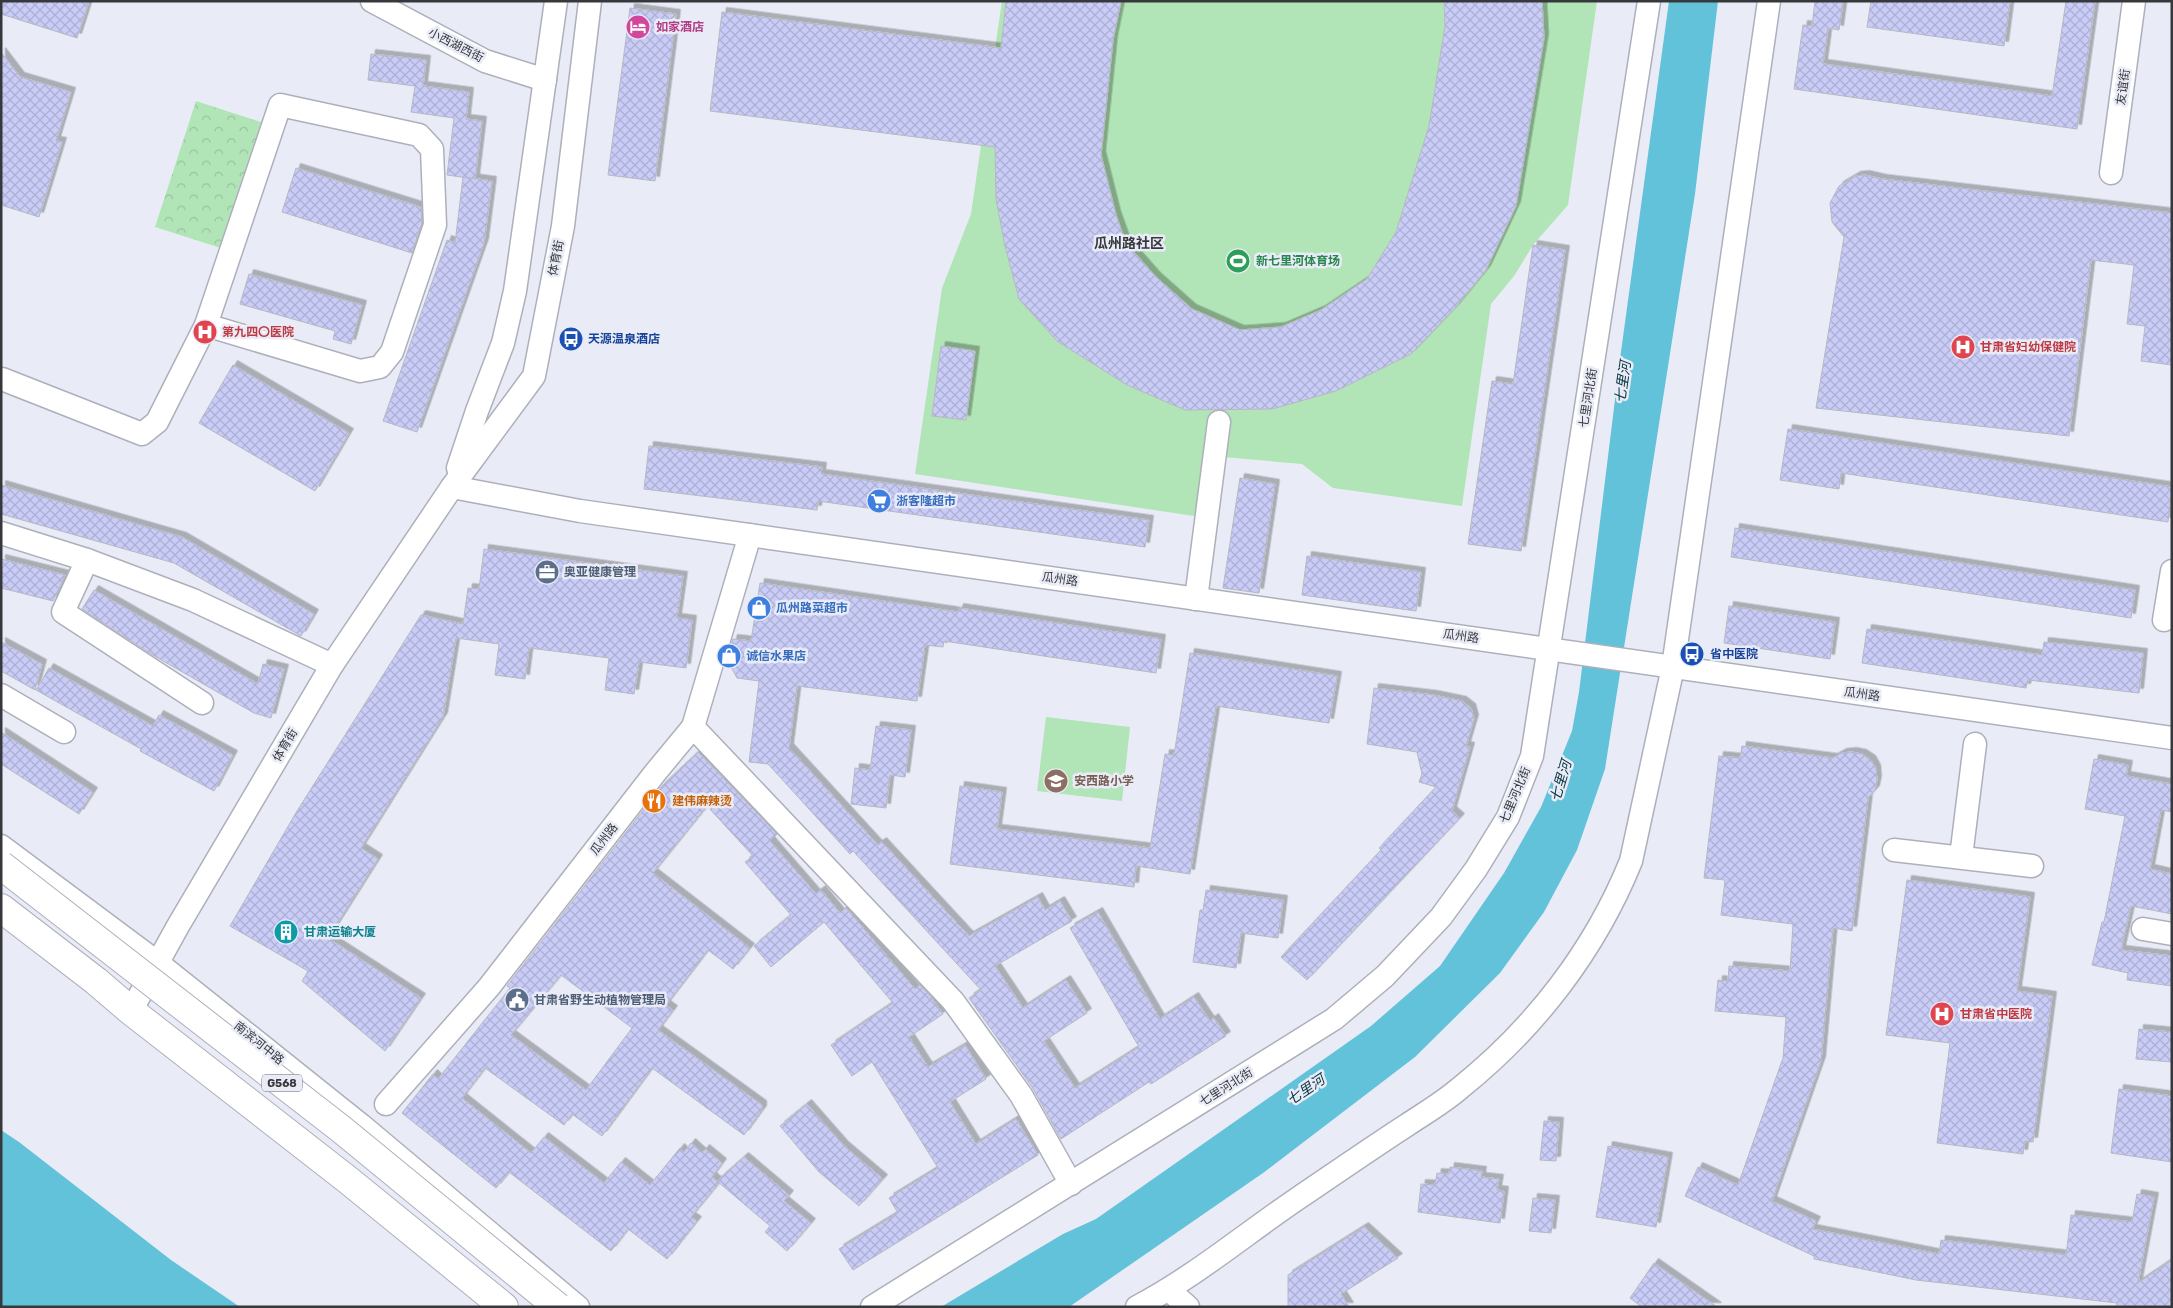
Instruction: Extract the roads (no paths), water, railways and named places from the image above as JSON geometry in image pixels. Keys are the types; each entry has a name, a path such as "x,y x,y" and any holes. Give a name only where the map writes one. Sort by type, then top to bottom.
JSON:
{"highway":[{"name":"南滨河中路","path":"1,865 341,1129 558,1307"},
{"name":"G568","path":"1,908 348,1180 504,1307"}],"street":[{"name":"小西湖西街","path":"372,1 485,61 545,80"},
{"name":"体育街","path":"452,487 477,411 503,342 515,291 556,1"},
{"name":"体育街","path":"130,1011 332,665 452,487 534,376 562,226 590,1"},
{"name":"七里河北街","path":"872,1307 1334,1019 1385,976 1441,917 1476,869 1508,818 1532,756 1649,1"},
{"path":"1137,1307 1169,1290 1236,1241 1460,1089 1517,1037 1563,984 1621,885 1631,861 1673,667 1769,1"},
{"name":"友谊街","path":"2111,173 2134,1"},
{"path":"2,379 142,434 157,422 206,325 280,105 419,134 432,148 435,225 392,352 380,367 360,371 206,325"},
{"path":"1196,599 1218,422"},
{"name":"瓜州路","path":"452,487 580,511 750,536 2172,738"},
{"path":"1,533 87,560 193,600 332,665"},
{"name":"瓜州路","path":"386,1104 489,987 655,773 694,727 750,536"},
{"path":"87,560 63,612 202,703"},
{"path":"2164,620 2172,571"},
{"path":"1,695 64,732"},
{"path":"694,727 953,1001 1021,1095 1071,1184"},
{"path":"1961,858 1975,744"},
{"name":"南滨河中路","path":"1,846 158,963 361,1125 578,1307"},
{"path":"1894,850 2032,866"},
{"path":"2143,929 2172,934"},
{"path":"1169,1290 1188,1307"}],"water":[{"name":"七里河","path":"1669,1 1718,1 1695,194 1605,769 1577,850 1544,912 1500,973 1415,1057 1263,1173 1069,1307 941,1307 1063,1234 1096,1219 1371,1026 1440,966 1504,873 1541,807 1572,731 1579,692 1620,359"},
{"path":"1,1130 171,1260 240,1307 1,1307"}],"place":[{"name":"如家酒店","path":"638,27"},
{"name":"新七里河体育场","path":"1238,261"},
{"name":"第九四〇医院","path":"205,332"},
{"name":"天源温泉酒店","path":"571,339"},
{"name":"甘肃省妇幼保健院","path":"1963,347"},
{"name":"浙客隆超市","path":"879,501"},
{"name":"奥亚健康管理","path":"547,572"},
{"name":"瓜州路菜超市","path":"759,608"},
{"name":"省中医院","path":"1692,654"},
{"name":"诚信水果店","path":"729,656"},
{"name":"安西路小学","path":"1056,781"},
{"name":"建伟麻辣烫","path":"654,801"},
{"name":"甘肃运输大厦","path":"286,932"},
{"name":"甘肃省野生动植物管理局","path":"517,1000"},
{"name":"甘肃省中医院","path":"1942,1014"}],"district":[{"name":"瓜州路社区","path":"1129,243"}]}
